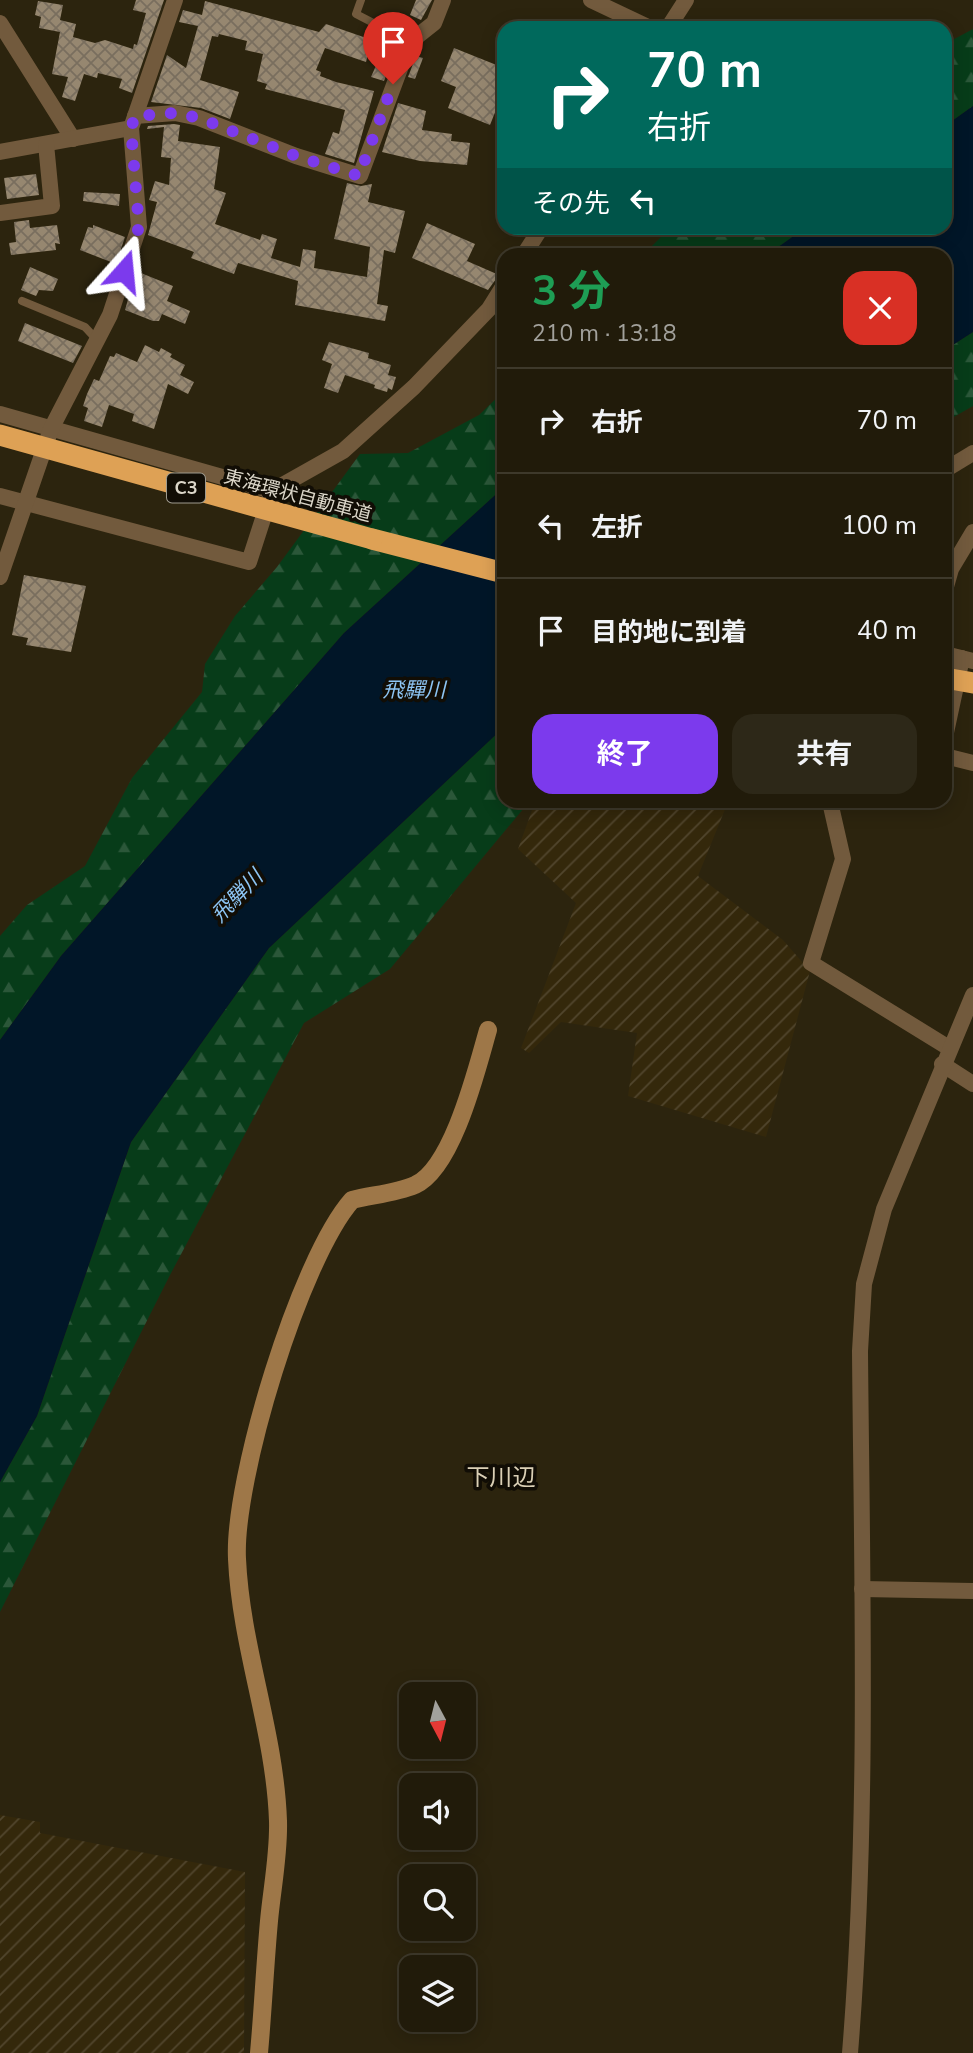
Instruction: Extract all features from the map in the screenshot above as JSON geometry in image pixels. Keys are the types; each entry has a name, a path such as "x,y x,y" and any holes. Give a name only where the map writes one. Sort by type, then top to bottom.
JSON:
{"highway":[{"name":"東海環状自動車道","path":"0,435 357,536 497,571"},
{"path":"952,679 973,683"}],"street":[{"path":"1,572 51,429 110,314 139,227 133,122 175,0"},
{"path":"0,152 73,139 175,113 199,118 296,156 359,176 410,43 434,23 443,0"},
{"path":"591,0 635,21"},
{"path":"672,21 686,0"},
{"path":"0,23 73,139"},
{"path":"0,213 52,206 46,144"},
{"path":"0,496 249,562 272,491 343,451 414,387 489,309 497,296"},
{"path":"0,414 272,491"},
{"path":"952,466 973,453"},
{"path":"952,567 973,532"},
{"path":"952,712 967,660"},
{"path":"952,758 973,763"},
{"path":"831,808 843,859 811,963 949,1048"},
{"path":"850,2053 857,1964 862,1816 860,1351 864,1284 884,1209 942,1064 973,995"},
{"path":"259,2053 278,1821 266,1727 247,1646 237,1559 238,1522 248,1466 270,1381 318,1254 341,1212 352,1200 415,1185 429,1176 445,1153 488,1030"},
{"path":"942,1064 973,1084"},
{"path":"862,1589 973,1591"}],"lane":[{"path":"361,0 356,14 410,43"},
{"path":"22,301 85,327 97,340"}],"shaded area":[{"path":"533,808 726,808 698,876 783,940 810,971 766,1137 628,1096 637,1033 561,1022 529,1053 521,1048 576,903 518,849"},
{"path":"0,1815 40,1822 40,1833 245,1872 244,2053 0,2053"}],"green space":[{"path":"973,29 973,106 952,121 952,40"},
{"path":"663,235 795,235 777,248 650,248"},
{"path":"973,332 973,406 952,418 952,346"},
{"path":"497,398 497,493 344,633 61,956 0,1040 0,936 27,905 85,866 132,778 202,692 205,664 235,616 277,567 360,454 408,453 479,415"},
{"path":"497,734 497,808 524,808 390,969 304,1023 170,1275 0,1612 0,1482 37,1416 131,1142 269,948"}],"water":[{"path":"973,106 973,332 952,346 952,248 777,248 795,235 952,235 952,121"},
{"name":"飛驒川","path":"497,493 497,734 269,948 131,1142 37,1416 0,1482 0,1040 61,956 344,633"}],"building":[{"path":"136,0 164,0 132,93 119,88 122,79 98,73 97,78 84,74 75,101 62,97 68,77 52,74 60,32 39,28 41,17 35,15 38,1 63,5 60,20 76,24 73,37 95,43 105,40 133,49 134,44 137,45 146,13 133,10"},
{"path":"416,0 432,0 421,20 410,15"},
{"path":"205,1 319,32 326,24 372,40 366,62 325,48 316,70 321,72 320,76 336,82 374,91 354,163 325,154 333,132 339,134 345,110 265,89 267,84 257,81 263,54 245,50 247,41 219,34 218,37 212,36 200,80 239,92 230,119 201,108 151,102 167,55 186,68 198,26 179,22 183,10 202,15"},
{"path":"385,45 396,49 384,81 371,77"},
{"path":"454,48 497,65 497,108 490,125 448,108 456,87 441,81"},
{"path":"416,56 423,58 415,79 408,77"},
{"path":"398,103 426,111 422,130 452,134 451,141 470,143 467,165 420,161 382,152"},
{"path":"180,125 178,141 220,147 214,189 226,193 215,224 260,240 262,234 277,239 271,258 300,267 303,249 316,251 314,268 367,277 370,247 334,239 347,183 361,186 372,184 368,202 405,211 395,253 384,250 377,304 388,306 385,321 295,305 298,281 238,263 234,274 191,258 194,252 148,235 157,202 149,200 155,181 169,185 171,158 161,157 164,127 147,129 148,126"},
{"path":"36,174 39,195 7,199 4,178"},
{"path":"84,192 120,194 119,206 83,201"},
{"path":"29,220 30,228 57,225 60,244 55,243 56,250 11,255 9,243 16,242 14,222"},
{"path":"427,223 475,244 467,261 497,274 497,278 488,290 412,258"},
{"path":"93,225 125,237 116,264 80,250 88,227 93,228"},
{"path":"30,267 58,279 53,291 39,290 36,296 21,290"},
{"path":"136,271 173,286 167,301 190,311 185,324 162,314 159,321 153,321 125,310"},
{"path":"25,323 82,346 73,363 18,341"},
{"path":"329,342 369,353 368,358 391,365 388,375 396,377 392,390 388,388 387,392 374,388 375,385 345,375 338,393 324,388 332,364 322,360"},
{"path":"145,345 159,352 161,348 172,354 170,357 185,365 180,375 194,382 188,394 168,384 154,429 132,421 134,414 109,405 102,427 84,421 88,408 83,406 87,394 94,379 99,381 110,356 114,357 116,353 137,362"},
{"path":"24,575 86,586 71,652 26,645 28,638 12,635"}],"district":[{"name":"下川辺","path":"501,1477"}],"route":[{"path":"124,271 139,227 131,128 135,116 175,113 199,118 296,156 359,176 393,84"}],"water label":[{"name":"飛騨川","path":"237,896"}]}
